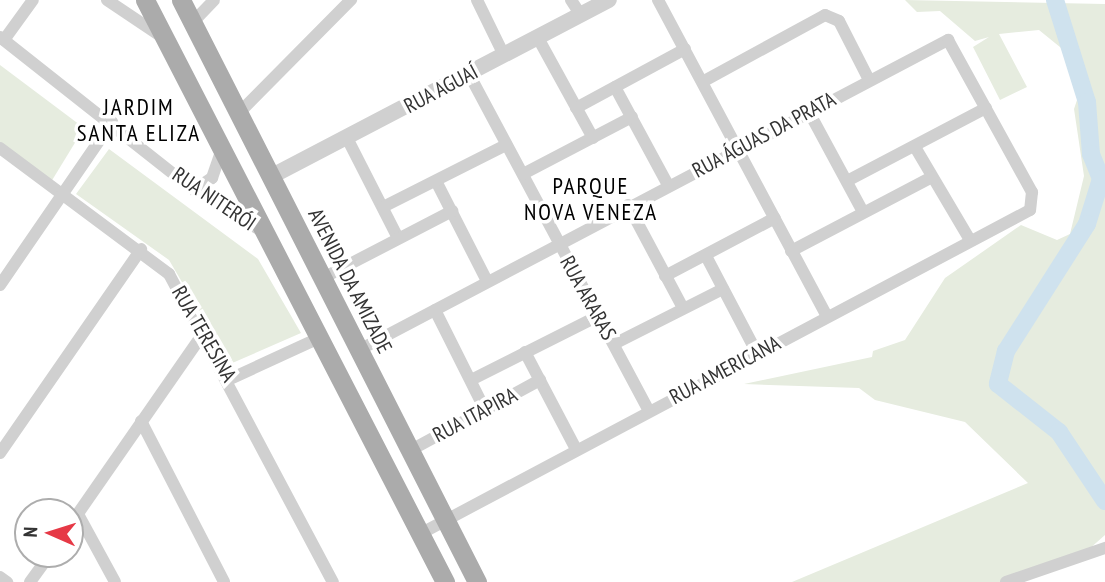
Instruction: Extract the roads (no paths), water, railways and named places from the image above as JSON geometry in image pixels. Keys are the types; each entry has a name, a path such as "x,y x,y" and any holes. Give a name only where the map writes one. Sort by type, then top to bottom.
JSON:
{"main road":[{"path":"145,0 262,232 445,582"},
{"name":"AVENIDA DA AMIZADE","path":"180,0 477,582"},
{"path":"262,232 283,255 306,245"}],"street":[{"path":"2,38 33,0"},
{"path":"193,22 214,0"},
{"path":"238,114 351,0"},
{"path":"477,0 504,55"},
{"name":"RUA AGUAÍ","path":"272,176 538,38 576,7 609,0"},
{"path":"658,0 704,81 826,315"},
{"path":"109,1 166,40"},
{"path":"704,81 825,15 839,21 869,80"},
{"name":"RUA NITERÓI","path":"2,38 112,122 194,190 262,232"},
{"path":"538,38 593,138"},
{"name":"RUA ÁGUAS DA PRATA","path":"359,350 628,205 739,151 948,40 986,108"},
{"path":"576,108 685,49"},
{"name":"RUA ARARAS","path":"469,74 649,411"},
{"path":"615,87 667,185"},
{"path":"847,181 986,108"},
{"name":"RUA AMERICANA","path":"420,534 826,315 1030,210 1032,192 986,108"},
{"path":"809,112 863,212"},
{"path":"523,174 632,117"},
{"path":"0,285 112,122"},
{"path":"347,138 398,238"},
{"path":"383,207 506,145"},
{"path":"915,147 970,240"},
{"name":"RUA TERESINA","path":"0,148 141,249 169,274 230,379 333,582"},
{"path":"194,190 212,178 222,149"},
{"path":"792,251 932,177"},
{"path":"436,181 487,281"},
{"path":"628,205 683,308"},
{"path":"321,279 452,211"},
{"path":"665,276 775,218"},
{"path":"0,453 141,249"},
{"path":"706,256 757,353"},
{"path":"614,344 723,289"},
{"path":"435,310 485,410"},
{"path":"471,380 598,316"},
{"path":"84,505 204,332"},
{"path":"230,379 319,338"},
{"path":"525,352 576,449"},
{"name":"RUA ITAPIRA","path":"411,450 540,380"},
{"path":"141,421 223,582"},
{"path":"84,525 115,582"},
{"path":"1006,582 1105,548"},
{"path":"0,578 7,582"}],"waterway":[{"path":"1055,0 1087,102 1091,154 1101,179 1087,224 1006,351 998,384 1059,432 1105,501"}],"district":[{"name":"JARDIM SANTA ELIZA","path":"139,120"},
{"name":"PARQUE NOVA VENEZA","path":"591,199"}]}
